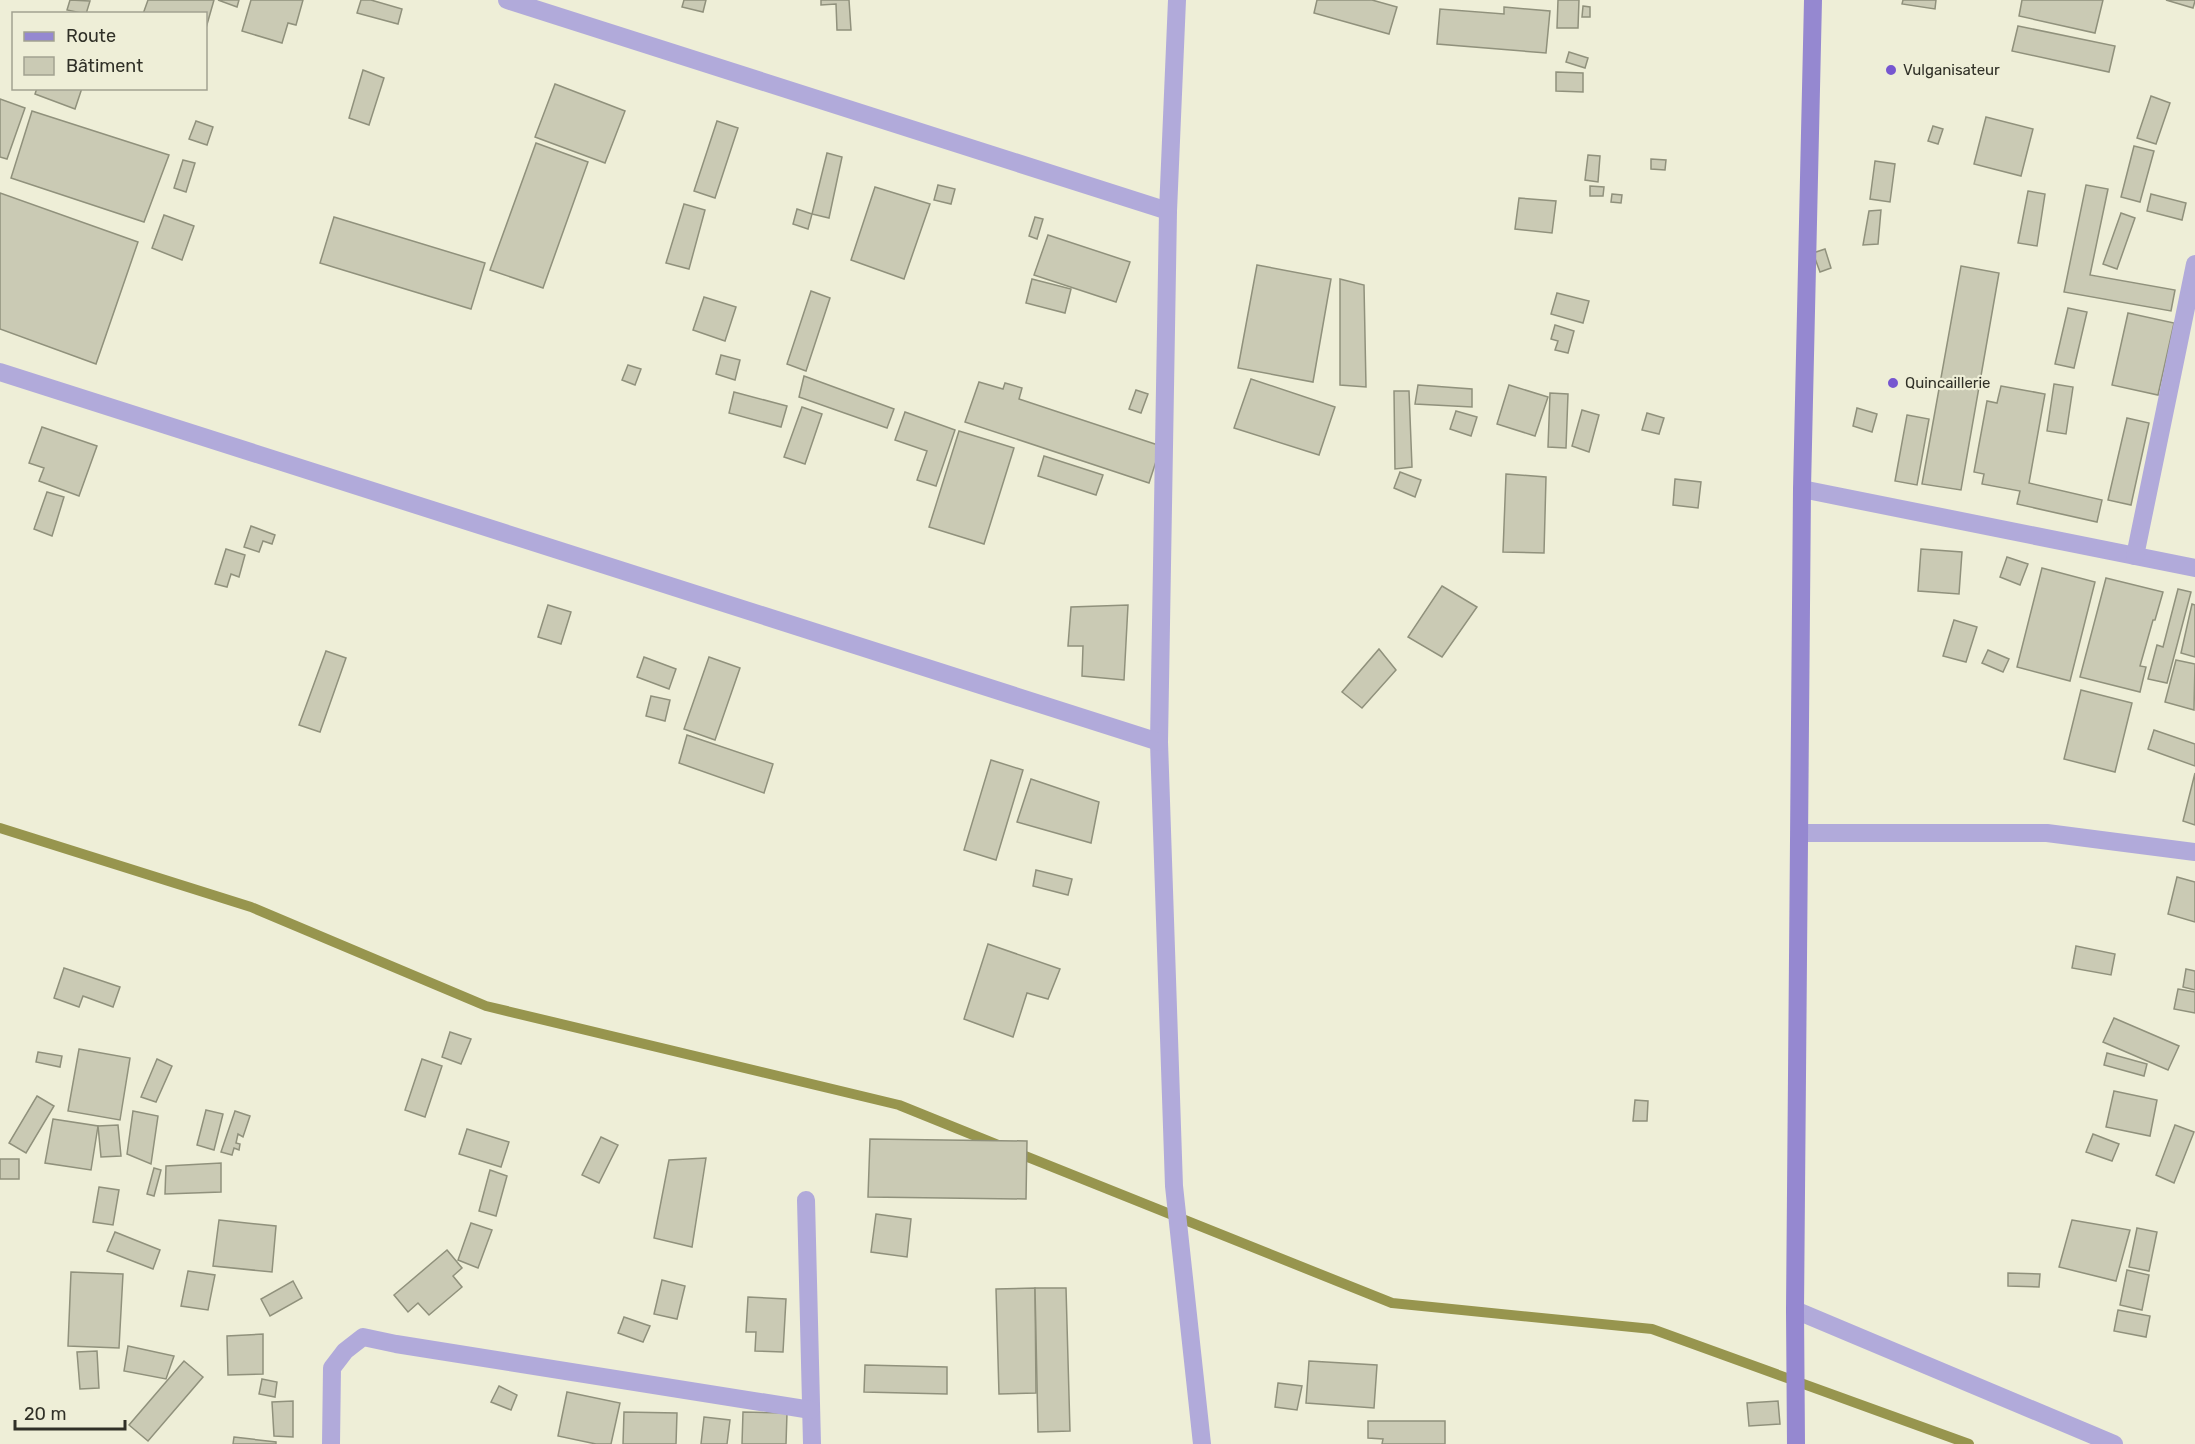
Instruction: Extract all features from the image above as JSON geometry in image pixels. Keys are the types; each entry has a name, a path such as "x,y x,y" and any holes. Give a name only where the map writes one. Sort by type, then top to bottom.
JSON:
{"street":[{"path":"507,0 1168,211"},
{"path":"1177,0 1168,211 1159,742 1174,1186 1202,1444"},
{"path":"1796,1444 1795,1310 1802,489 1813,0"},
{"path":"2135,556 2195,264"},
{"path":"0,372 1159,742"},
{"path":"1802,489 2195,568"},
{"path":"1800,833 2047,833 2195,852"},
{"path":"806,1200 812,1444"},
{"path":"1795,1310 2114,1444"},
{"path":"331,1444 332,1368 345,1352 363,1337 811,1410"}],"building":[{"path":"70,0 90,1 87,12 67,10"},
{"path":"148,0 214,0 207,24 207,12 144,12"},
{"path":"218,0 239,0 237,7"},
{"path":"251,0 303,0 296,25 288,23 282,43 242,31"},
{"path":"361,0 371,0 402,9 398,24 357,13"},
{"path":"684,0 706,0 703,12 682,7"},
{"path":"821,0 849,0 851,30 837,30 836,4 821,5"},
{"path":"1317,0 1372,0 1397,7 1389,34 1314,13"},
{"path":"1558,0 1579,0 1578,28 1557,28"},
{"path":"1903,0 1936,0 1935,9 1902,4"},
{"path":"2022,0 2103,0 2095,33 2019,16"},
{"path":"2166,0 2195,0 2195,1 2193,8"},
{"path":"1583,6 1590,7 1590,17 1582,17"},
{"path":"1504,7 1550,11 1546,53 1437,44 1440,9 1504,14"},
{"path":"2018,26 2115,46 2109,72 2012,51"},
{"path":"1569,52 1588,58 1585,68 1566,62"},
{"path":"363,70 384,78 369,125 349,118"},
{"path":"1556,72 1583,73 1583,92 1556,91"},
{"path":"555,84 625,111 605,163 535,137"},
{"path":"36,90 81,90 75,109 35,94"},
{"path":"2151,96 2170,103 2156,144 2137,138"},
{"path":"0,99 25,108 7,159 0,157"},
{"path":"32,111 169,155 144,222 11,178"},
{"path":"1986,117 2033,129 2021,176 1974,164"},
{"path":"196,121 213,127 207,145 189,139"},
{"path":"717,121 738,128 715,198 694,191"},
{"path":"1933,126 1943,129 1938,144 1928,141"},
{"path":"536,143 588,162 543,288 490,270"},
{"path":"2134,146 2154,151 2140,202 2121,197"},
{"path":"827,153 842,157 829,218 812,214"},
{"path":"1588,155 1600,156 1598,182 1585,180"},
{"path":"1651,159 1666,160 1665,170 1651,169"},
{"path":"183,160 195,163 186,192 174,188"},
{"path":"1875,161 1895,164 1890,202 1870,199"},
{"path":"938,185 955,189 951,204 934,200"},
{"path":"2086,185 2108,189 2090,275 2175,290 2171,311 2064,292"},
{"path":"1590,186 1604,187 1603,196 1590,196"},
{"path":"875,187 930,204 904,279 851,260"},
{"path":"2028,191 2045,194 2037,246 2018,243"},
{"path":"0,193 138,242 96,364 0,329"},
{"path":"1612,194 1622,195 1621,203 1611,202"},
{"path":"2151,194 2186,203 2182,220 2147,211"},
{"path":"1519,198 1556,201 1552,233 1515,229"},
{"path":"684,204 705,210 689,269 666,263"},
{"path":"797,209 812,214 808,229 793,224"},
{"path":"1881,210 1878,244 1863,245 1869,211"},
{"path":"2121,213 2135,218 2117,269 2103,264"},
{"path":"164,215 194,226 182,260 152,248"},
{"path":"334,217 485,263 471,309 320,263"},
{"path":"1035,217 1043,219 1037,239 1029,236"},
{"path":"1048,235 1130,262 1116,302 1034,275"},
{"path":"1825,249 1831,268 1820,272 1813,253"},
{"path":"1257,265 1331,279 1313,382 1238,368"},
{"path":"1961,266 1999,273 1961,490 1922,484"},
{"path":"1032,279 1071,289 1065,313 1026,303"},
{"path":"1340,279 1364,285 1366,387 1340,385"},
{"path":"811,291 830,298 806,371 787,364"},
{"path":"1557,293 1589,301 1583,323 1551,314"},
{"path":"704,297 736,307 725,341 693,330"},
{"path":"2068,308 2087,312 2074,368 2055,364"},
{"path":"2128,313 2174,323 2158,395 2112,385"},
{"path":"1555,325 1574,331 1568,353 1555,350 1558,341 1551,339"},
{"path":"721,355 740,360 735,380 716,374"},
{"path":"628,365 641,369 635,385 622,380"},
{"path":"804,376 894,409 887,428 799,397"},
{"path":"1251,379 1335,407 1319,455 1234,428"},
{"path":"979,382 1003,389 1005,383 1022,388 1019,399 1161,446 1149,483 965,422"},
{"path":"2054,384 2073,387 2066,434 2047,431"},
{"path":"1418,385 1472,389 1472,407 1415,404"},
{"path":"1509,385 1548,397 1535,436 1497,424"},
{"path":"2001,386 2045,394 2029,483 2102,500 2097,522 2017,504 2020,491 1982,484 1984,474 1974,472 1987,401 1997,403"},
{"path":"1136,390 1148,394 1141,413 1129,409"},
{"path":"1394,391 1409,391 1412,467 1395,469"},
{"path":"734,392 787,406 781,427 729,413"},
{"path":"1550,393 1568,394 1566,448 1548,447"},
{"path":"802,407 822,414 805,464 784,457"},
{"path":"1857,408 1877,414 1872,432 1853,426"},
{"path":"1582,410 1599,415 1589,452 1572,446"},
{"path":"1456,411 1477,417 1471,436 1450,429"},
{"path":"905,412 955,430 936,486 917,480 927,451 895,440"},
{"path":"1647,413 1664,418 1659,434 1642,430"},
{"path":"1907,415 1929,419 1917,485 1895,481"},
{"path":"2127,418 2149,423 2131,505 2108,500"},
{"path":"42,427 97,446 79,496 39,481 44,468 29,463"},
{"path":"959,431 1014,448 984,544 929,527"},
{"path":"1044,456 1103,475 1096,495 1038,476"},
{"path":"1400,472 1421,480 1415,497 1394,488"},
{"path":"1506,474 1546,477 1544,553 1503,552"},
{"path":"1675,479 1701,482 1698,508 1673,505"},
{"path":"47,492 64,497 52,536 34,529"},
{"path":"251,526 275,535 272,544 263,541 259,552 244,547"},
{"path":"226,549 245,555 239,577 231,574 227,587 215,584"},
{"path":"1921,549 1962,552 1959,594 1918,591"},
{"path":"2007,557 2028,564 2020,585 2000,577"},
{"path":"2042,568 2095,582 2070,681 2017,667"},
{"path":"2106,578 2163,592 2140,666 2146,667 2140,692 2080,677"},
{"path":"1442,586 1477,607 1442,657 1408,637"},
{"path":"2178,589 2191,592 2167,683 2148,679 2157,645 2163,647"},
{"path":"2192,604 2195,605 2195,657 2181,653"},
{"path":"548,605 571,612 561,644 538,637"},
{"path":"1128,605 1124,680 1082,676 1083,646 1068,646 1071,607"},
{"path":"1954,620 1977,627 1966,662 1943,656"},
{"path":"1379,649 1396,670 1362,708 1342,692"},
{"path":"1988,650 2009,659 2003,672 1982,663"},
{"path":"326,651 346,658 320,732 299,725"},
{"path":"644,657 676,669 669,689 637,677"},
{"path":"709,657 740,668 715,740 684,729"},
{"path":"2176,660 2195,664 2194,710 2165,702"},
{"path":"2081,690 2132,703 2115,772 2064,759"},
{"path":"651,696 670,700 665,721 646,716"},
{"path":"2154,730 2195,744 2195,766 2148,749"},
{"path":"687,735 773,764 764,793 679,763"},
{"path":"991,760 1023,770 996,860 964,850"},
{"path":"2195,773 2195,825 2183,821"},
{"path":"1031,779 1099,802 1091,843 1017,822"},
{"path":"1036,870 1072,879 1068,895 1033,886"},
{"path":"2177,877 2195,882 2195,922 2168,914"},
{"path":"988,944 1060,969 1048,999 1027,993 1013,1037 964,1019"},
{"path":"2076,946 2115,954 2111,975 2072,968"},
{"path":"64,968 120,987 113,1007 83,996 79,1007 54,998"},
{"path":"2186,969 2195,971 2195,990 2183,987"},
{"path":"2178,989 2195,992 2195,1013 2174,1009"},
{"path":"2114,1018 2179,1046 2168,1070 2103,1042"},
{"path":"450,1032 471,1039 461,1064 442,1057"},
{"path":"79,1049 130,1058 120,1120 68,1111"},
{"path":"38,1052 62,1056 60,1067 36,1062"},
{"path":"2107,1053 2147,1064 2144,1076 2104,1065"},
{"path":"157,1059 172,1066 156,1102 141,1097"},
{"path":"422,1059 442,1066 425,1117 405,1110"},
{"path":"2114,1091 2157,1100 2150,1136 2106,1127"},
{"path":"37,1096 54,1106 26,1153 9,1143"},
{"path":"1635,1100 1648,1101 1647,1121 1633,1121"},
{"path":"206,1110 223,1114 214,1150 197,1145"},
{"path":"133,1111 158,1116 151,1164 127,1154"},
{"path":"235,1111 250,1116 243,1137 238,1134 236,1143 240,1144 239,1150 234,1148 232,1155 221,1152"},
{"path":"53,1119 98,1126 91,1170 45,1163"},
{"path":"118,1125 121,1156 101,1157 98,1126"},
{"path":"2175,1125 2194,1132 2174,1183 2156,1175"},
{"path":"467,1129 509,1142 501,1167 459,1154"},
{"path":"2093,1134 2119,1144 2112,1161 2086,1152"},
{"path":"601,1137 618,1145 599,1183 582,1175"},
{"path":"870,1139 1027,1141 1026,1199 868,1197"},
{"path":"706,1158 692,1247 654,1238 669,1160"},
{"path":"0,1159 19,1159 19,1179 0,1179"},
{"path":"221,1163 221,1192 165,1194 166,1166"},
{"path":"154,1168 161,1170 154,1196 147,1194"},
{"path":"490,1170 507,1176 496,1216 479,1211"},
{"path":"99,1187 119,1190 113,1225 93,1222"},
{"path":"876,1214 911,1219 907,1257 871,1252"},
{"path":"219,1220 276,1226 272,1272 213,1266"},
{"path":"2072,1220 2130,1230 2116,1281 2059,1267"},
{"path":"471,1223 492,1230 478,1268 458,1260"},
{"path":"2137,1228 2157,1232 2149,1271 2129,1267"},
{"path":"115,1232 160,1250 153,1269 107,1251"},
{"path":"447,1250 462,1268 453,1276 462,1287 429,1315 418,1303 408,1312 394,1295"},
{"path":"2127,1270 2149,1275 2142,1310 2120,1305"},
{"path":"188,1271 215,1275 208,1310 181,1306"},
{"path":"71,1272 123,1274 119,1348 68,1346"},
{"path":"2008,1273 2040,1274 2039,1287 2008,1286"},
{"path":"662,1280 685,1286 677,1319 654,1314"},
{"path":"293,1281 302,1298 270,1316 261,1299"},
{"path":"1035,1288 1036,1393 999,1394 996,1289"},
{"path":"1035,1288 1066,1288 1070,1431 1038,1432"},
{"path":"748,1297 786,1299 783,1352 755,1351 756,1332 746,1332"},
{"path":"2118,1310 2150,1316 2146,1337 2114,1331"},
{"path":"624,1317 650,1326 643,1342 618,1333"},
{"path":"263,1334 263,1374 228,1375 227,1336"},
{"path":"128,1346 174,1356 166,1379 124,1371"},
{"path":"97,1351 99,1388 80,1389 77,1352"},
{"path":"184,1361 203,1377 148,1441 129,1425"},
{"path":"1309,1361 1377,1365 1374,1408 1306,1403"},
{"path":"865,1365 947,1367 947,1394 864,1392"},
{"path":"262,1379 277,1382 275,1397 259,1394"},
{"path":"1278,1383 1302,1386 1297,1410 1275,1407"},
{"path":"499,1386 517,1395 511,1410 491,1402"},
{"path":"567,1392 620,1403 611,1444 596,1444 558,1436"},
{"path":"293,1401 293,1437 274,1436 272,1402"},
{"path":"1778,1401 1780,1424 1749,1426 1747,1403"},
{"path":"624,1412 677,1413 676,1444 623,1444"},
{"path":"743,1412 787,1413 786,1444 742,1444"},
{"path":"704,1417 730,1420 727,1444 701,1444"},
{"path":"1368,1421 1445,1421 1445,1444 1382,1444 1383,1439 1368,1438"},
{"path":"234,1437 276,1442 276,1444 233,1444"}],"waterway":[{"path":"0,828 251,907 486,1006 899,1105 998,1145"},
{"path":"1015,1152 1392,1303 1652,1329 1969,1444"}],"place":[{"name":"Vulganisateur","path":"1891,70"},
{"name":"Quincaillerie","path":"1893,383"}]}
